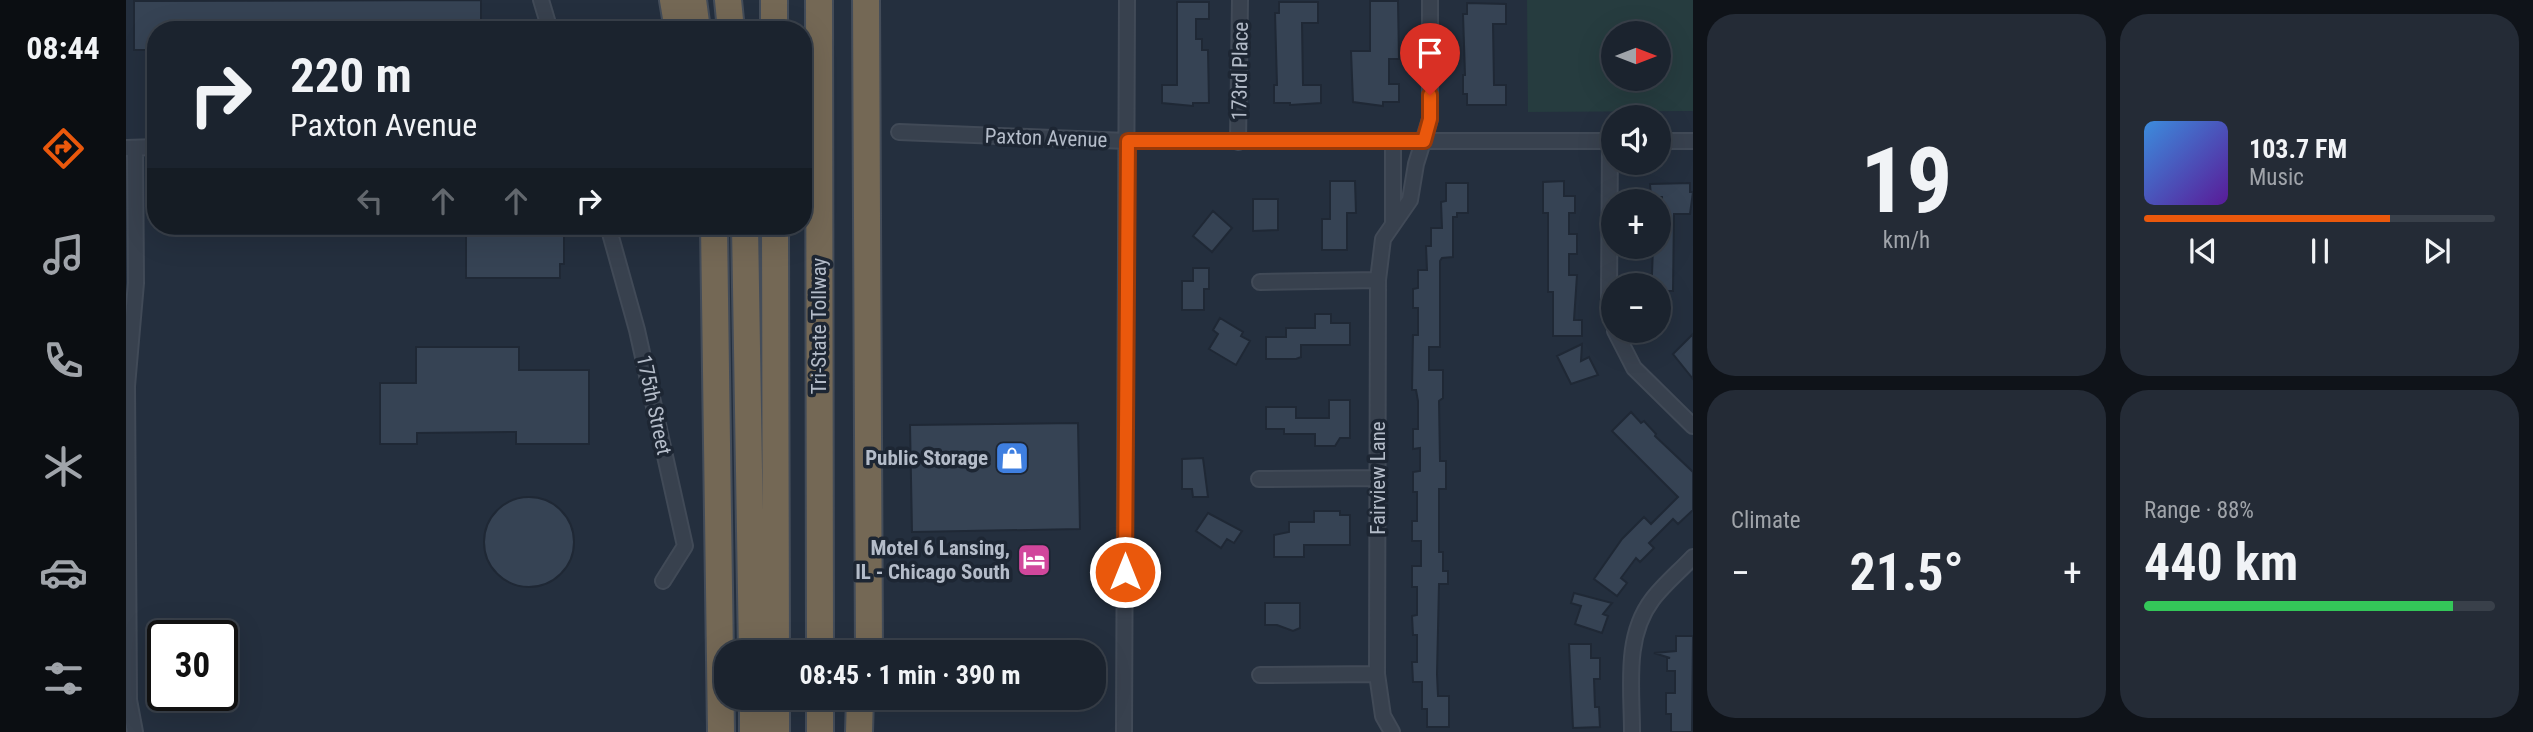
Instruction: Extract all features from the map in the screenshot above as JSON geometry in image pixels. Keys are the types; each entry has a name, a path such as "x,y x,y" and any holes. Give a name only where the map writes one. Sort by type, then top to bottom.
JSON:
{"highway":[{"path":"673,0 676,21"},
{"path":"693,0 696,21"},
{"path":"728,0 730,21"},
{"path":"774,0 774,21"},
{"name":"Tri-State Tollway","path":"819,0 820,640"},
{"path":"866,0 869,640"},
{"path":"706,235 716,334"},
{"path":"714,235 722,732"},
{"path":"746,235 752,640"},
{"name":"Tri-State Tollway","path":"775,235 776,640"},
{"path":"863,640 867,528"},
{"path":"753,710 753,732"},
{"path":"776,710 776,732"},
{"path":"820,710 820,732"},
{"path":"859,732 860,710"},
{"path":"870,710 870,732"}],"street":[{"path":"541,0 547,21"},
{"path":"1124,732 1128,0"},
{"name":"173rd Place","path":"1238,142 1240,0"},
{"name":"Fairview Lane","path":"1392,732 1382,716 1377,674 1378,280 1380,249 1393,223 1410,200 1416,164 1430,119 1430,0"},
{"name":"Paxton Avenue","path":"899,132 1128,141 1601,141"},
{"name":"Fairview Lane","path":"1393,141 1393,223"},
{"path":"1671,141 1693,141"},
{"path":"131,148 136,283 127,386 130,700 135,732"},
{"path":"1609,273 1611,175"},
{"name":"175th Street","path":"611,235 638,330 685,546 663,581"},
{"path":"1260,282 1378,280"},
{"path":"1621,343 1634,368 1693,426"},
{"path":"1259,478 1378,478"},
{"path":"1632,732 1632,661 1636,630 1653,599 1693,557"},
{"path":"1260,675 1377,674"}],"green space":[{"path":"1527,0 1693,0 1693,111 1671,111 1671,105 1601,105 1601,112 1528,112"}],"building":[{"path":"481,0 481,21 147,21 147,50 134,50 134,1"},
{"path":"1370,1 1398,1 1399,59 1389,59 1389,84 1399,84 1399,102 1383,102 1383,106 1353,102 1351,51 1370,51"},
{"path":"1177,2 1209,2 1209,19 1196,19 1196,39 1202,39 1202,50 1208,50 1209,103 1193,103 1193,106 1162,103 1162,85 1177,85"},
{"path":"1279,2 1318,2 1318,23 1302,23 1303,85 1321,85 1321,103 1274,103 1274,85 1277,85 1275,13 1279,13"},
{"path":"1467,3 1506,4 1506,24 1493,24 1494,85 1506,85 1506,105 1467,105 1467,94 1463,94 1463,14 1467,14"},
{"path":"1330,181 1355,181 1356,213 1347,213 1347,250 1322,250 1322,219 1330,219"},
{"path":"1564,181 1564,196 1575,196 1575,213 1569,213 1569,234 1577,234 1577,254 1569,254 1569,275 1577,275 1574,320 1582,320 1582,336 1553,336 1553,292 1548,292 1548,213 1543,213 1543,182"},
{"path":"1446,183 1468,183 1468,213 1457,213 1457,217 1453,217 1453,257 1442,258 1440,261 1440,347 1429,347 1429,370 1443,370 1443,398 1439,401 1440,461 1446,461 1446,489 1439,489 1439,552 1443,552 1443,571 1448,571 1448,584 1439,584 1437,674 1438,696 1449,696 1449,727 1427,727 1427,709 1422,709 1422,682 1413,682 1412,662 1417,662 1417,635 1413,635 1412,616 1417,615 1417,587 1412,587 1412,566 1421,566 1421,541 1412,541 1412,521 1417,521 1417,492 1413,492 1413,472 1420,471 1420,448 1413,449 1413,429 1418,429 1418,401 1416,390 1412,390 1413,335 1418,335 1418,308 1413,308 1413,289 1418,288 1418,270 1427,270 1426,246 1431,246 1431,228 1442,228 1441,202 1446,201"},
{"path":"1690,183 1690,192 1693,192 1690,214 1674,214 1673,291 1671,273 1652,273 1653,259 1671,259 1671,189 1650,189 1650,184"},
{"path":"1253,199 1278,199 1278,230 1253,231"},
{"path":"1213,211 1232,228 1212,252 1193,236"},
{"path":"466,235 564,235 564,264 560,264 560,278 466,278"},
{"path":"1193,268 1209,268 1209,289 1204,289 1204,310 1182,310 1182,281 1193,281"},
{"path":"1315,314 1331,314 1331,323 1350,323 1350,345 1301,345 1301,357 1296,359 1266,359 1266,337 1286,337 1286,328 1315,328"},
{"path":"1220,318 1243,332 1241,336 1250,341 1236,365 1209,349 1218,334 1213,330"},
{"path":"1693,334 1693,379 1673,354"},
{"path":"1582,344 1581,361 1589,357 1598,375 1571,384 1557,356"},
{"path":"416,347 519,347 519,370 589,370 589,444 516,444 516,432 417,433 417,444 380,444 380,383 416,383"},
{"path":"1329,400 1350,400 1350,438 1340,438 1335,446 1315,446 1315,434 1284,434 1284,429 1266,429 1266,407 1296,407 1296,418 1329,418"},
{"path":"1631,412 1641,423 1644,421 1655,436 1693,472 1693,510 1678,524 1673,519 1649,543 1654,548 1640,562 1636,558 1621,578 1627,583 1617,596 1594,579 1622,539 1644,517 1651,524 1678,497 1612,431"},
{"path":"1078,423 1080,529 912,532 910,425"},
{"path":"1203,458 1208,497 1193,497 1192,489 1182,489 1182,459"},
{"path":"529,497 546,501 561,510 570,525 574,542 570,559 561,574 546,583 529,587 512,583 497,574 488,559 484,542 488,525 497,510 512,501"},
{"path":"1314,511 1340,511 1340,515 1350,515 1350,545 1304,545 1304,557 1274,557 1274,535 1289,532 1289,522 1314,522"},
{"path":"1208,513 1242,531 1234,543 1227,539 1221,548 1196,531"},
{"path":"1574,593 1612,603 1603,614 1608,616 1602,633 1575,624 1581,606 1571,603"},
{"path":"1265,603 1300,603 1300,628 1293,631 1277,625 1265,625"},
{"path":"1676,636 1693,636 1692,732 1671,732 1671,714 1666,714 1666,693 1675,693 1675,671 1667,671 1667,658 1670,658 1654,653 1676,651"},
{"path":"1569,644 1591,644 1591,658 1600,658 1600,679 1594,679 1595,707 1599,707 1600,727 1573,728"}],"place":[{"name":"Public Storage","path":"1012,458"},
{"name":"Motel 6 Lansing, IL - Chicago South","path":"1034,560"}],"route":[{"path":"1125,572 1128,141 1424,141 1430,119 1430,95"}]}
